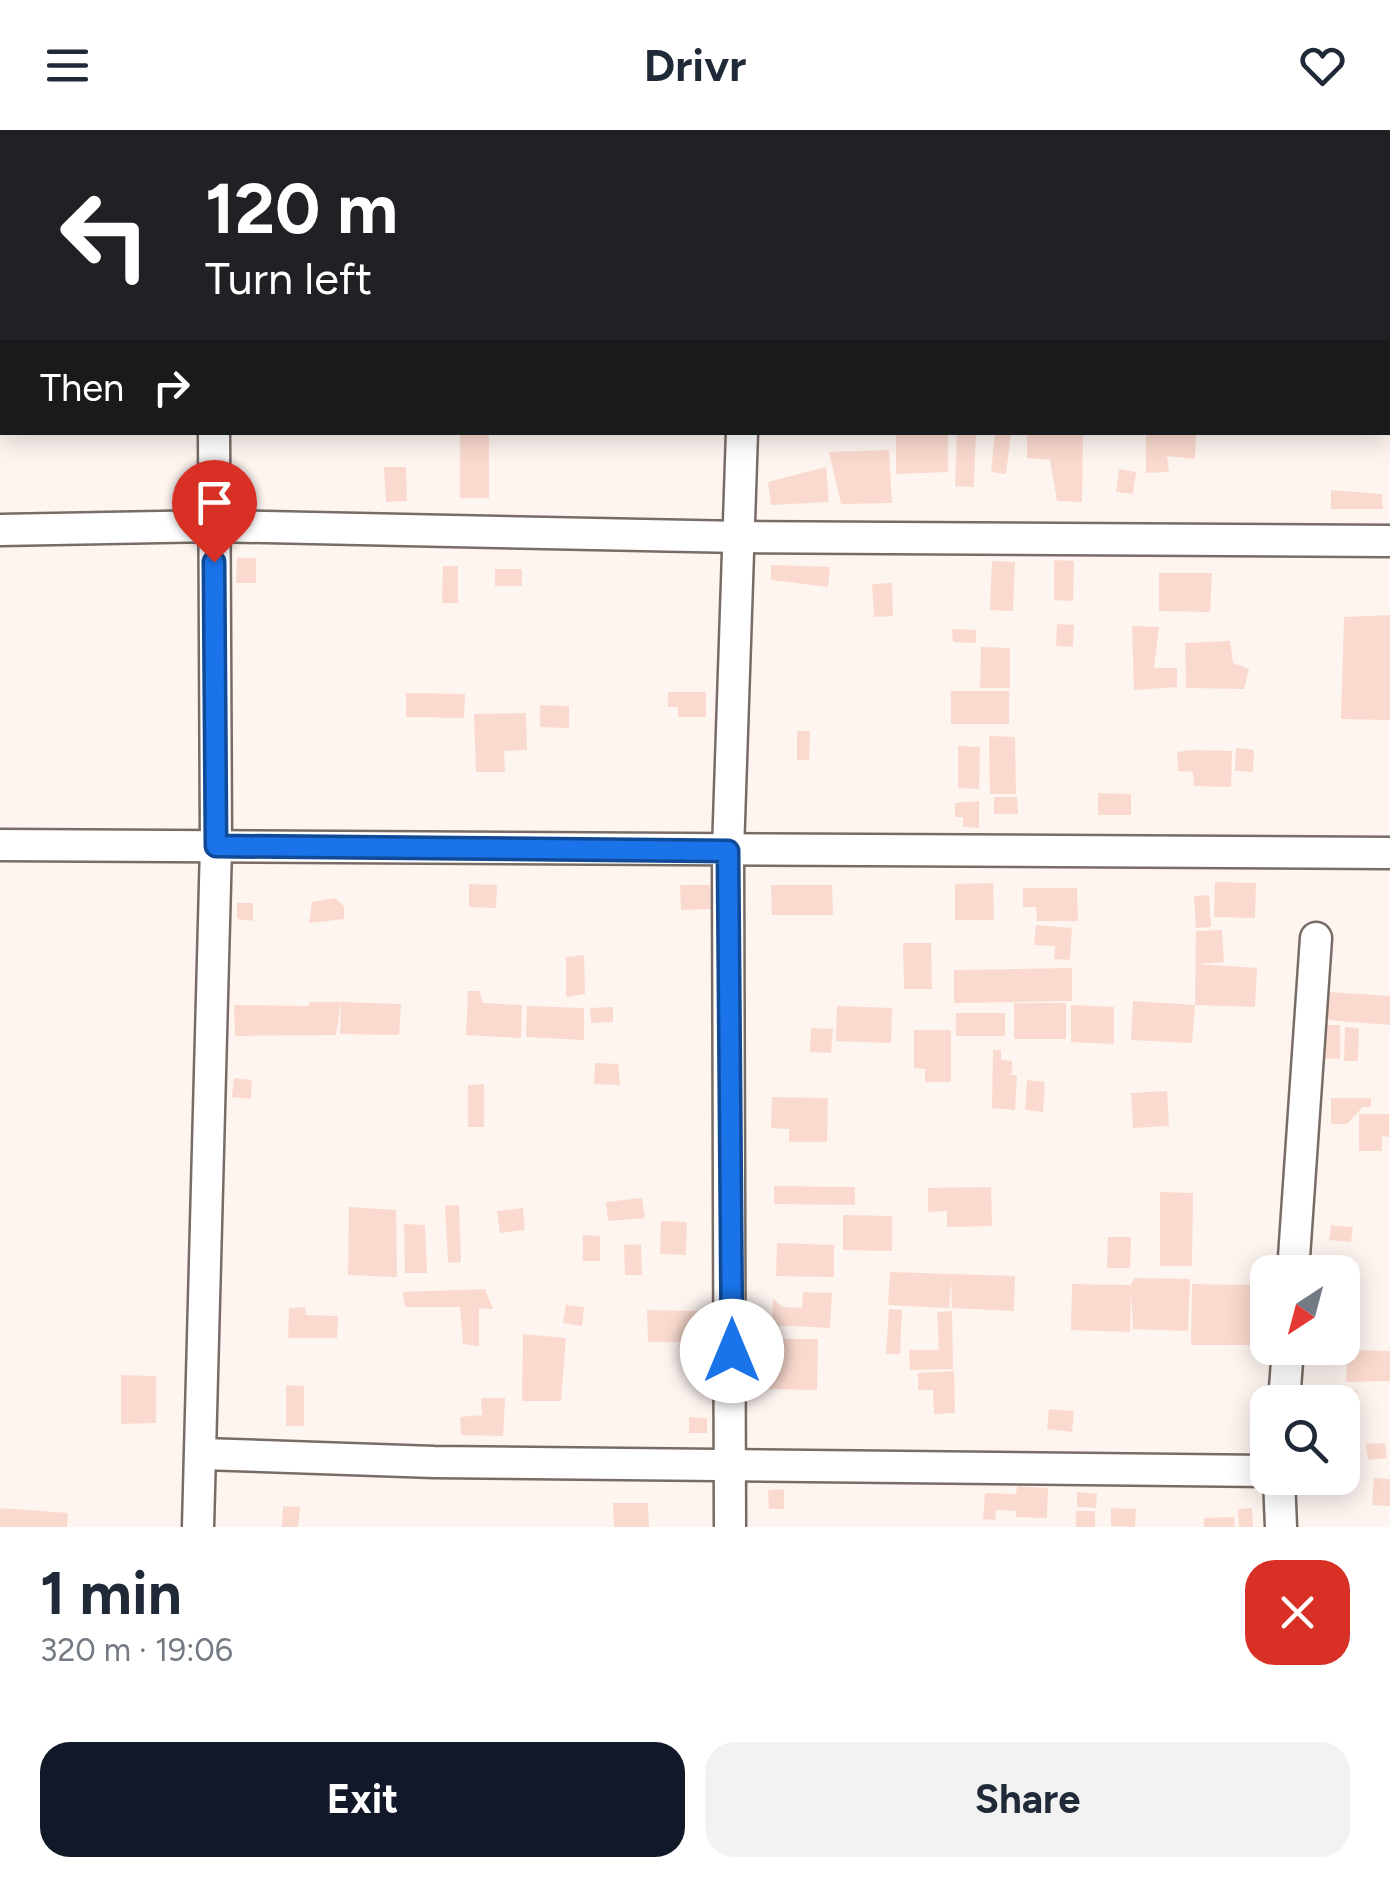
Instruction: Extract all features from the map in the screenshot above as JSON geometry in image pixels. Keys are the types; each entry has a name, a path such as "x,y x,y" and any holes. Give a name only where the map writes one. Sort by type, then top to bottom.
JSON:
{"street":[{"path":"198,1527 203,1454 216,846 214,435"},
{"path":"730,1527 728,851 742,538 742,435"},
{"path":"0,530 214,526 742,538 1390,541"},
{"path":"0,846 1390,853"},
{"path":"1294,1255 1316,938"},
{"path":"203,1454 434,1462 1250,1471"},
{"path":"1280,1495 1281,1527"}],"building":[{"path":"460,435 489,435 489,498 460,498"},
{"path":"896,435 948,435 948,472 896,474"},
{"path":"957,435 976,435 974,487 955,486"},
{"path":"995,435 1011,435 1006,474 991,472"},
{"path":"1027,435 1083,435 1082,502 1057,501 1050,460 1027,458"},
{"path":"1146,435 1196,435 1195,459 1167,456 1169,472 1146,473"},
{"path":"889,450 892,503 841,504 829,452"},
{"path":"384,467 406,467 407,501 386,502"},
{"path":"826,467 829,502 771,505 768,482"},
{"path":"1119,469 1136,472 1133,494 1116,492"},
{"path":"1331,490 1382,494 1383,509 1331,509"},
{"path":"237,558 256,558 256,583 236,583"},
{"path":"1054,560 1074,561 1073,601 1054,600"},
{"path":"992,561 1015,562 1013,611 990,610"},
{"path":"771,565 830,567 828,587 771,580"},
{"path":"443,566 458,566 458,603 442,603"},
{"path":"495,569 522,569 522,586 495,586"},
{"path":"1159,573 1212,573 1210,612 1159,611"},
{"path":"892,583 893,616 874,617 872,584"},
{"path":"1390,615 1390,720 1341,719 1344,617"},
{"path":"1057,624 1074,625 1073,647 1056,646"},
{"path":"1132,626 1159,627 1154,668 1177,668 1177,687 1134,690"},
{"path":"952,629 976,630 976,643 953,642"},
{"path":"1230,641 1233,663 1249,669 1244,689 1186,688 1185,643"},
{"path":"981,647 1010,648 1010,688 980,688"},
{"path":"951,691 1009,691 1009,724 951,724"},
{"path":"668,692 706,692 706,717 678,717 678,707 668,707"},
{"path":"406,693 465,694 464,718 406,717"},
{"path":"540,705 569,706 569,728 540,727"},
{"path":"526,713 527,750 504,751 505,772 476,772 474,714"},
{"path":"797,731 810,731 809,760 797,760"},
{"path":"989,736 1015,737 1016,794 990,794"},
{"path":"958,746 980,747 979,789 958,788"},
{"path":"1236,748 1254,750 1253,772 1235,771"},
{"path":"1232,751 1231,787 1194,786 1193,772 1178,771 1177,752"},
{"path":"1098,793 1131,794 1131,815 1098,815"},
{"path":"994,797 1017,797 1018,814 994,814"},
{"path":"979,801 979,828 963,827 963,817 955,817 955,803"},
{"path":"1215,882 1256,883 1255,918 1214,917"},
{"path":"993,883 994,920 955,920 955,884"},
{"path":"469,884 497,885 496,908 469,907"},
{"path":"680,885 710,885 711,909 681,910"},
{"path":"771,885 832,885 833,915 772,915"},
{"path":"1023,888 1077,888 1078,921 1037,921 1036,907 1023,907"},
{"path":"1209,895 1211,927 1196,928 1194,896"},
{"path":"335,898 344,906 344,919 309,923 312,902"},
{"path":"237,903 253,903 253,921 237,919"},
{"path":"1036,925 1072,928 1070,960 1054,959 1055,946 1034,945"},
{"path":"1222,930 1224,962 1198,964 1257,968 1255,1007 1195,1005 1196,931"},
{"path":"903,943 931,943 932,989 904,989"},
{"path":"584,955 585,994 566,997 566,957"},
{"path":"1072,968 1072,1001 954,1003 954,970"},
{"path":"468,991 479,991 483,1003 522,1005 521,1038 466,1035"},
{"path":"1329,992 1390,996 1390,1025 1327,1020"},
{"path":"1133,1001 1195,1005 1192,1043 1131,1040"},
{"path":"309,1002 341,1002 336,1035 235,1036 234,1005 309,1006"},
{"path":"341,1002 401,1004 399,1035 340,1034"},
{"path":"1014,1003 1066,1003 1066,1039 1014,1039"},
{"path":"1071,1005 1114,1007 1114,1044 1071,1042"},
{"path":"527,1006 584,1008 584,1040 526,1037"},
{"path":"837,1006 892,1008 891,1043 836,1041"},
{"path":"613,1007 613,1022 591,1023 590,1008"},
{"path":"956,1013 1005,1013 1005,1036 956,1036"},
{"path":"1325,1025 1340,1025 1340,1059 1324,1058"},
{"path":"1345,1027 1359,1028 1358,1061 1344,1061"},
{"path":"811,1028 833,1029 831,1053 810,1052"},
{"path":"914,1030 951,1030 951,1082 925,1082 925,1069 914,1068"},
{"path":"993,1050 1001,1050 1001,1060 1012,1061 1012,1074 1000,1074 1017,1075 1015,1110 992,1108"},
{"path":"595,1063 618,1064 620,1085 594,1084"},
{"path":"234,1078 252,1080 251,1099 232,1097"},
{"path":"1027,1080 1045,1082 1043,1112 1025,1110"},
{"path":"484,1084 484,1127 468,1127 468,1085"},
{"path":"1167,1091 1169,1126 1133,1128 1131,1093"},
{"path":"772,1097 828,1098 827,1142 789,1142 789,1129 771,1128"},
{"path":"1331,1098 1371,1098 1371,1107 1363,1107 1347,1124 1331,1124"},
{"path":"1359,1114 1389,1114 1389,1137 1382,1136 1382,1151 1359,1151"},
{"path":"774,1186 855,1187 855,1205 774,1204"},
{"path":"991,1187 992,1226 947,1227 947,1211 928,1212 928,1188"},
{"path":"1160,1192 1193,1193 1192,1266 1160,1266"},
{"path":"642,1198 645,1218 608,1221 606,1202"},
{"path":"459,1205 461,1262 448,1263 445,1206"},
{"path":"349,1207 396,1210 397,1277 348,1275"},
{"path":"523,1208 525,1230 500,1233 497,1211"},
{"path":"843,1215 892,1216 892,1251 843,1250"},
{"path":"661,1221 687,1222 686,1255 660,1254"},
{"path":"404,1224 425,1225 427,1273 405,1273"},
{"path":"1331,1225 1353,1227 1351,1242 1329,1240"},
{"path":"583,1235 600,1236 600,1261 583,1261"},
{"path":"1108,1237 1131,1237 1130,1268 1107,1268"},
{"path":"777,1243 834,1245 834,1277 776,1276"},
{"path":"641,1244 642,1275 625,1275 624,1245"},
{"path":"890,1272 1015,1276 1014,1311 952,1308 951,1281 949,1308 888,1305"},
{"path":"1134,1278 1190,1279 1188,1331 1133,1329 1131,1292 1130,1332 1071,1330 1072,1284 1131,1285"},
{"path":"1192,1284 1250,1285 1250,1345 1191,1345"},
{"path":"485,1289 493,1309 479,1308 479,1346 463,1344 460,1307 405,1307 403,1292"},
{"path":"803,1292 832,1293 830,1328 772,1325 773,1299 783,1307 802,1308"},
{"path":"566,1305 584,1307 582,1326 563,1323"},
{"path":"305,1307 306,1315 338,1316 337,1338 288,1338 289,1308"},
{"path":"889,1309 902,1310 900,1354 886,1354"},
{"path":"647,1310 704,1311 705,1342 648,1342"},
{"path":"952,1311 953,1369 910,1370 909,1350 939,1350 937,1312"},
{"path":"523,1334 566,1338 561,1401 522,1401"},
{"path":"762,1339 818,1339 817,1390 762,1389"},
{"path":"1360,1350 1390,1351 1390,1381 1346,1382 1347,1365 1360,1365"},
{"path":"954,1371 955,1413 934,1414 933,1390 918,1390 918,1373"},
{"path":"121,1375 156,1376 156,1423 121,1424"},
{"path":"286,1385 304,1386 304,1426 286,1426"},
{"path":"481,1398 505,1398 503,1436 461,1435 460,1417 482,1415"},
{"path":"1049,1409 1074,1411 1072,1432 1047,1429"},
{"path":"689,1417 707,1418 707,1433 689,1433"},
{"path":"1385,1443 1387,1458 1368,1460 1366,1444"},
{"path":"1374,1478 1390,1479 1390,1506 1372,1505"},
{"path":"1017,1486 1048,1488 1047,1518 1016,1517 1016,1511 996,1510 995,1520 983,1519 985,1493 1016,1494"},
{"path":"784,1489 784,1509 769,1509 768,1490"},
{"path":"1077,1492 1097,1494 1096,1508 1077,1507"},
{"path":"613,1503 648,1503 649,1527 614,1527"},
{"path":"283,1506 300,1507 298,1527 282,1527"},
{"path":"0,1508 68,1513 67,1527 0,1527"},
{"path":"1111,1508 1136,1509 1135,1527 1111,1526"},
{"path":"1252,1508 1253,1527 1239,1527 1238,1509"},
{"path":"1076,1511 1095,1511 1095,1527 1076,1527"},
{"path":"1234,1517 1235,1527 1204,1527 1204,1518"}],"route":[{"path":"214,562 216,846 728,851 732,1351"}]}
